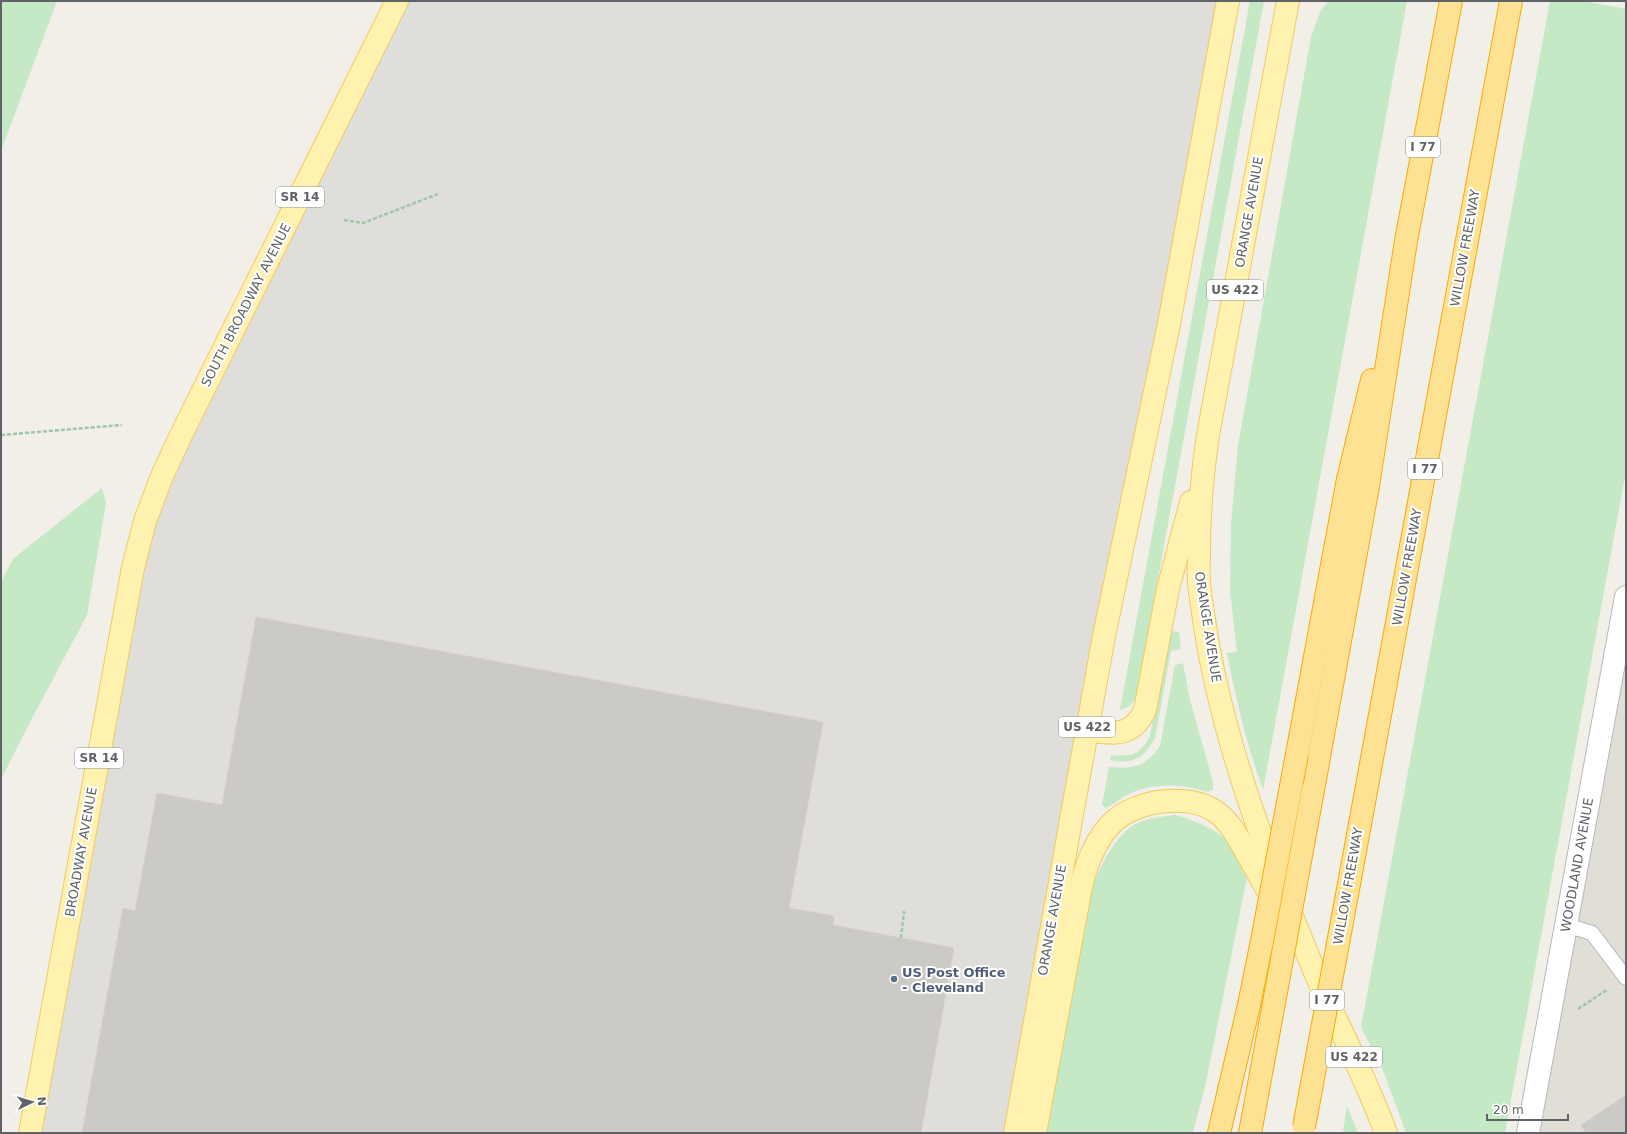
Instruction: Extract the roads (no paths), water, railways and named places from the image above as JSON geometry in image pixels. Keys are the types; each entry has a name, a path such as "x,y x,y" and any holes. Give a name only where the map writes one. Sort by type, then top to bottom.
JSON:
{"highway":[{"name":"I 77","path":"1250,1133 1368,486 1406,241 1451,1"},
{"name":"WILLOW FREEWAY","path":"1304,1130 1511,1"},
{"path":"1219,1133 1249,1005 1262,941 1348,479 1406,241"}],"main road":[{"name":"SOUTH BROADWAY AVENUE","path":"202,394 397,1"},
{"name":"ORANGE AVENUE","path":"1015,1133 1104,636 1169,324 1228,1"},
{"name":"ORANGE AVENUE","path":"1291,5 1208,436 1201,484 1198,566 1199,581 1209,651 1232,749 1251,807 1320,982 1374,1100 1386,1133"},
{"name":"BROADWAY AVENUE","path":"30,1133 133,568 145,521 162,476 202,394"},
{"path":"1087,730 1116,734 1124,732 1140,721 1145,710 1168,589 1208,436"},
{"path":"1034,1133 1075,910 1086,866 1100,838 1111,824 1134,809 1148,804 1174,801 1191,802 1204,805 1216,812 1236,834 1320,982"}],"street":[{"name":"WOODLAND AVENUE","path":"1528,1133 1566,925 1621,655 1626,596"}],"lane":[{"path":"1566,925 1592,932 1626,977"}],"place":[{"name":"US Post Office - Cleveland","path":"894,979"}]}
